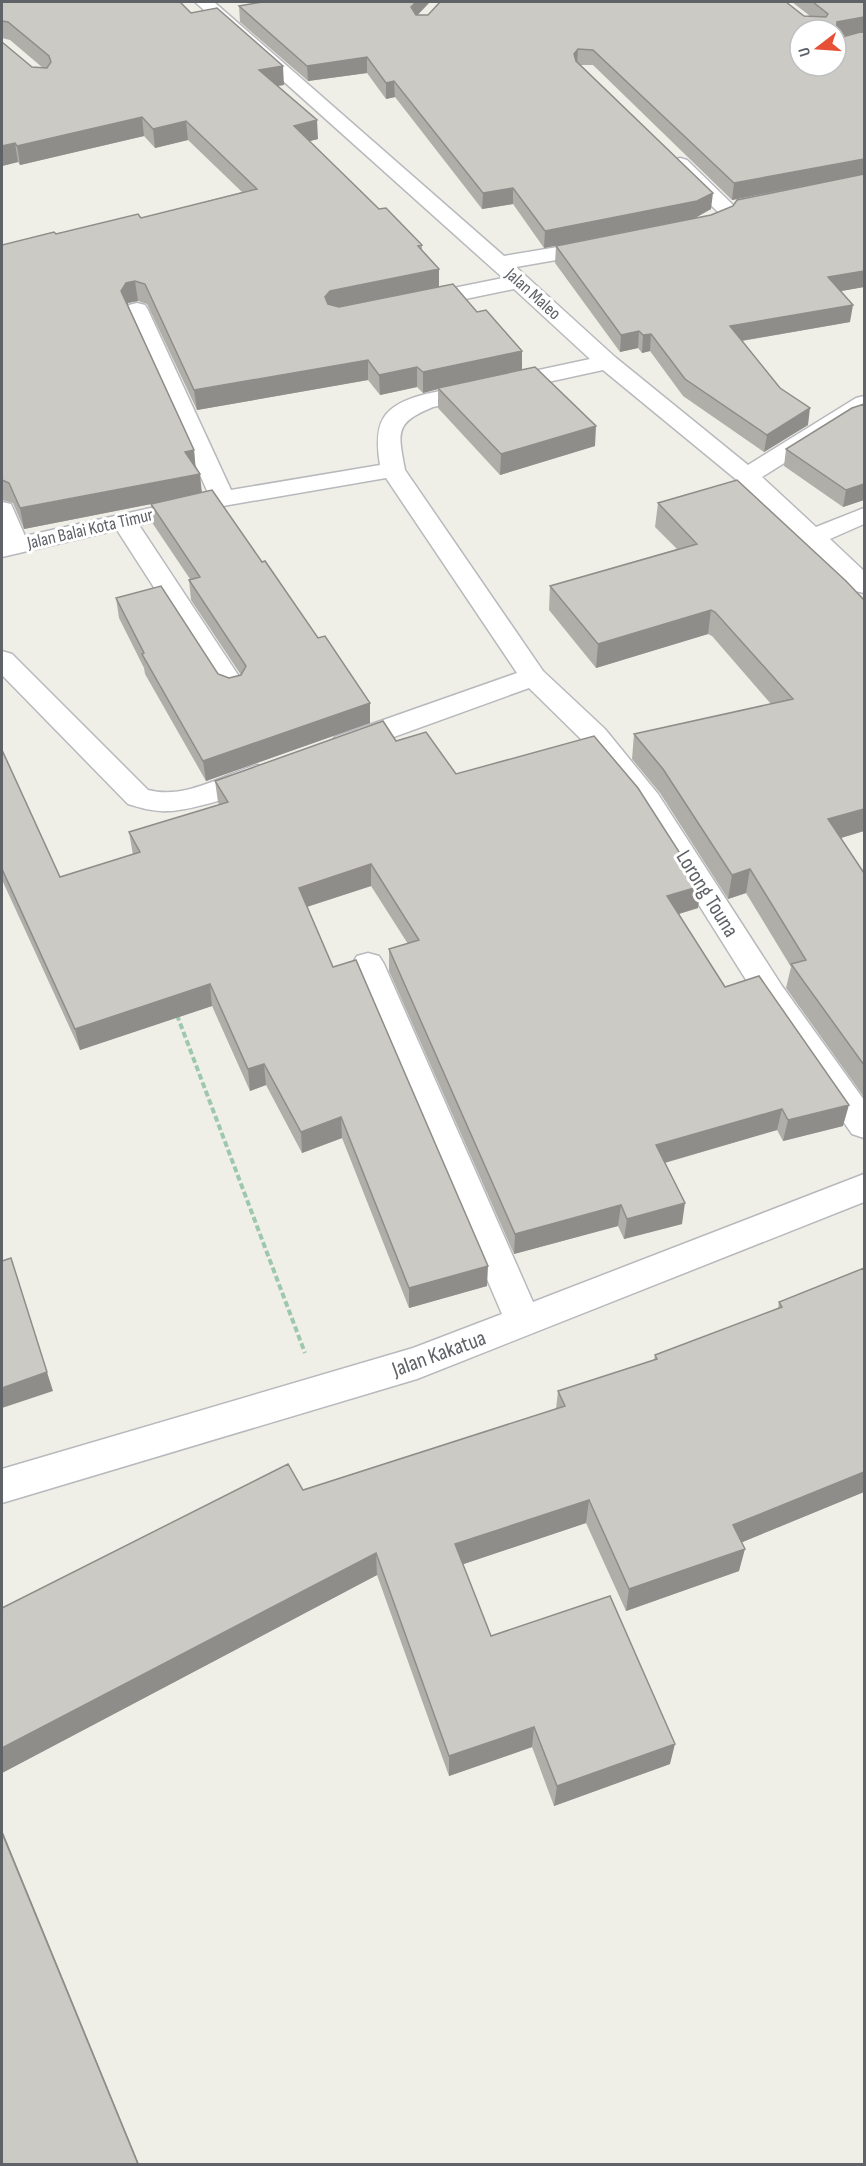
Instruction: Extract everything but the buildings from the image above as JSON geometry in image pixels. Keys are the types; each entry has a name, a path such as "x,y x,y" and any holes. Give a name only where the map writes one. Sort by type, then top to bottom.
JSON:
{"street":[{"name":"Jalan Maleo","path":"204,2 607,362 747,476 864,585"},
{"path":"668,152 726,209"},
{"path":"726,209 749,205"},
{"path":"708,222 723,216 726,209"},
{"path":"498,263 615,243"},
{"path":"395,307 519,281"},
{"path":"137,310 223,499"},
{"path":"393,470 388,437 391,422 404,409 426,401 607,362"},
{"path":"747,476 864,403"},
{"name":"Jalan Balai Kota Timur","path":"8,547 223,499 393,470"},
{"name":"Lorong Touna","path":"393,470 533,677 595,736 648,801 771,994 864,1125"},
{"path":"2,509 8,547"},
{"path":"813,537 864,515"},
{"path":"124,521 232,687"},
{"path":"2,660 138,797 146,800 163,803 180,800 286,765"},
{"path":"320,753 533,677"},
{"path":"368,964 524,1323"},
{"name":"Jalan Kakatua","path":"2,1486 417,1363 864,1188"}],"path":[{"path":"175,1010 320,1393"}]}
